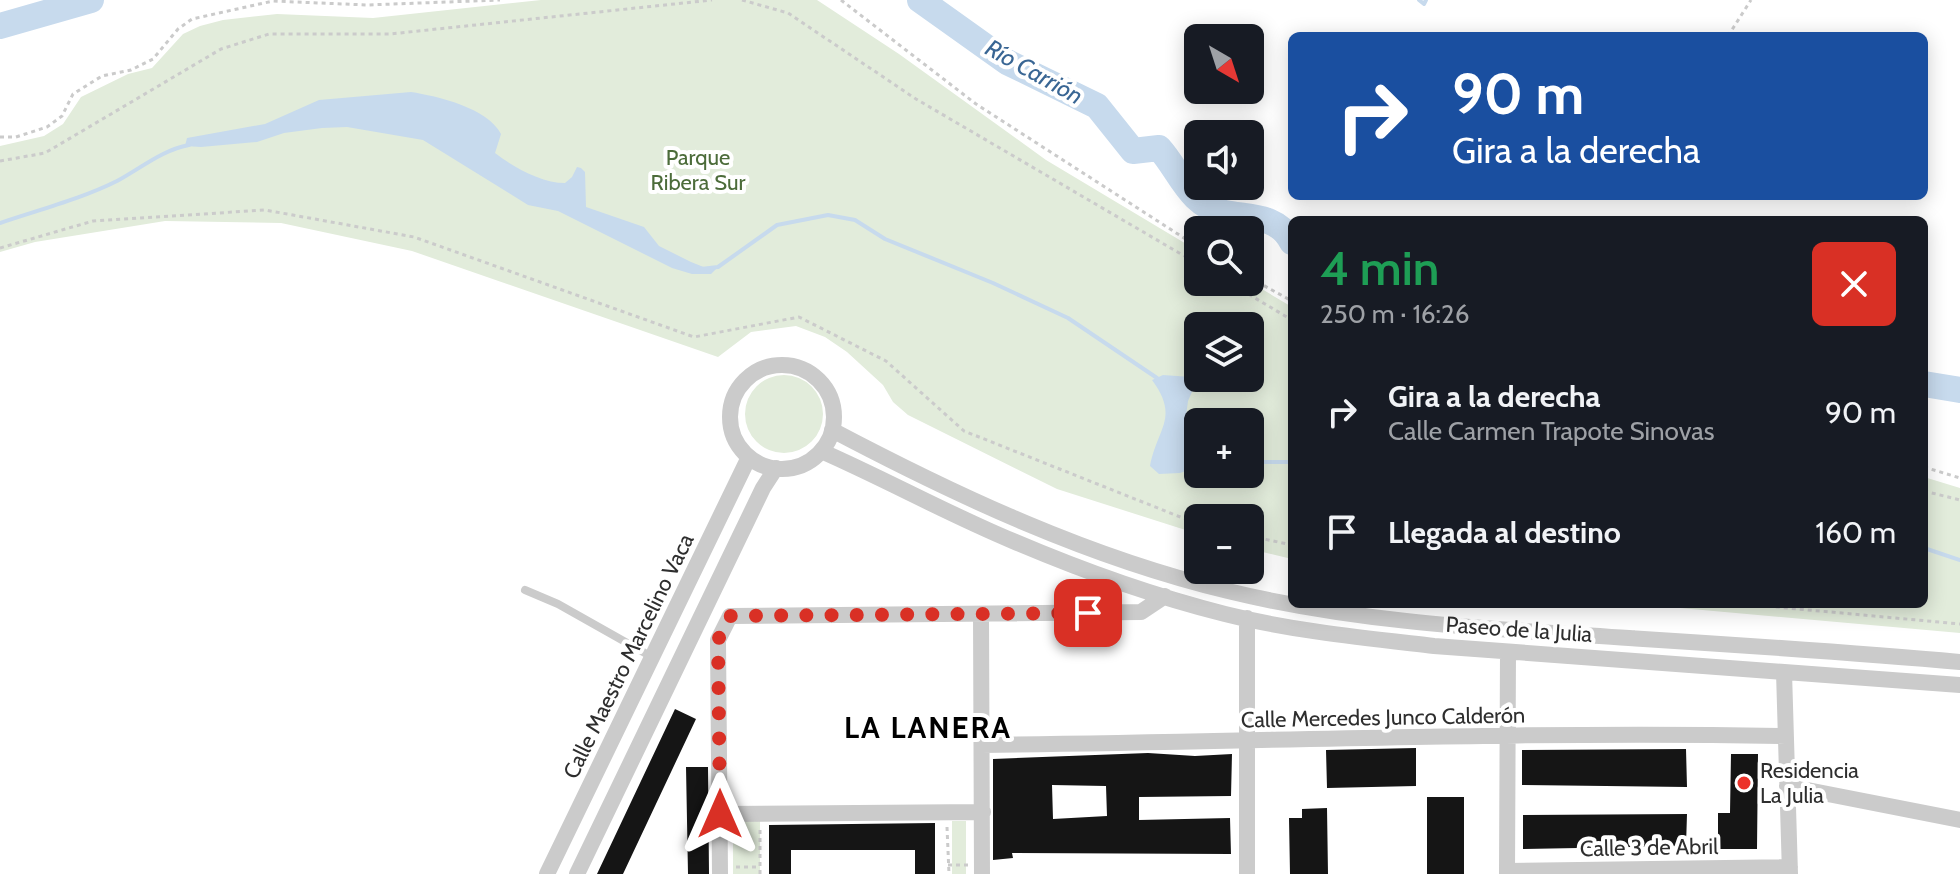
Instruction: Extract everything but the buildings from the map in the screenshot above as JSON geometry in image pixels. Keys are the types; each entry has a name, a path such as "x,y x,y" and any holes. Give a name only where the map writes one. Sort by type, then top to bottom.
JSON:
{"street":[{"path":"789,365 807,371 825,387 832,404 832,430 821,451 800,465 776,468 749,457 734,438 730,423 731,408 742,382 755,372 771,366 789,365"},
{"name":"Paseo de la Julia","path":"832,430 945,487 1118,559 1288,605"},
{"name":"Paseo de la Julia","path":"821,451 1011,540 1165,596 1247,618 1367,638 1508,652 1960,685"},
{"name":"Calle Maestro Marcelino Vaca","path":"547,874 749,457"},
{"path":"577,874 763,488 776,468"},
{"path":"727,871 720,814 718,640 730,616 1141,612 1165,596"},
{"name":"Paseo de la Julia","path":"1312,608 1458,627 1960,662"},
{"path":"975,870 983,812 981,614"},
{"path":"1236,874 1247,874 1247,618"},
{"path":"1507,872 1508,652"},
{"path":"1784,672 1790,871"},
{"name":"Calle Mercedes Junco Calderón","path":"982,745 1506,735 1785,736"},
{"path":"1787,786 1960,820"},
{"path":"720,814 983,812"},
{"name":"Calle 3 de Abril","path":"1507,872 1790,871"}],"lane":[{"path":"525,590 558,604 652,657"}],"path":[{"path":"0,137 16,137 47,127 62,116 73,94 102,76 131,70 153,59 178,29 192,19 273,1 367,5 500,0"},
{"path":"0,161 45,153 221,49 269,34 390,34 712,0"},
{"path":"742,0 788,13 916,99 1184,256"},
{"path":"841,0 976,104 1184,238"},
{"path":"1731,32 1751,0"},
{"path":"0,248 93,221 265,210 414,237 694,337 799,317 886,361 964,431 1184,518"},
{"path":"1264,286 1288,299"},
{"path":"1252,296 1288,318"},
{"path":"1928,468 1960,478"},
{"path":"1928,492 1960,500"},
{"path":"1264,539 1288,544"},
{"path":"1787,608 1960,624"},
{"path":"946,812 949,874"},
{"path":"760,814 760,874"},
{"path":"948,865 975,870"},
{"path":"727,871 760,867"}],"green space":[{"name":"Parque Ribera Sur","path":"541,0 817,0 899,54 1046,160 1184,243 1184,296 1264,296 1264,290 1288,305 1288,558 1264,552 1264,504 1184,504 1184,530 1057,489 908,415 893,402 883,385 847,352 825,337 796,326 751,332 718,357 412,251 281,223 165,221 35,242 0,252 0,146 44,136 63,124 81,97 128,74 152,68 183,34 223,20 277,14 373,18"},
{"path":"784,375 799,378 816,392 823,414 820,429 806,446 784,453 769,450 752,436 745,414 748,399 762,382"},
{"path":"1928,478 1960,488 1960,633 1681,608 1928,608"},
{"path":"733,814 760,814 760,874 733,874"},
{"path":"952,821 966,821 966,874 952,874"}],"water":[{"path":"411,92 447,100 485,117 501,134 495,153 528,173 565,183 577,167 581,168 585,172 586,207 644,227 659,246 691,262 706,268 718,267 711,274 692,274 672,268 558,211 528,205 423,140 347,127 284,133 257,142 185,146 187,138 265,124 319,100"},
{"path":"1163,375 1184,376 1184,392 1192,392 1187,408 1184,408 1184,472 1180,473 1159,474 1150,466 1166,414 1160,393 1152,380"}],"waterway":[{"name":"Río Carrión","path":"0,26 91,0"},
{"name":"Río Carrión","path":"920,0 1007,62 1097,106 1133,151 1159,148 1202,203 1225,213 1271,222 1288,236"},
{"path":"1419,0 1424,4 1426,0"},
{"path":"0,223 74,199 117,181 161,155 189,145"},
{"path":"701,269 718,267 777,225 828,215 855,220 885,239 993,283 1068,318 1157,378"},
{"name":"Río Carrión","path":"1928,385 1960,390"},
{"path":"1264,462 1288,462"},
{"path":"1928,549 1960,560"}],"place":[{"name":"Residencia La Julia","path":"1744,783"}],"district":[{"name":"LA LANERA","path":"928,728"}],"route":[{"path":"720,814 718,640 730,616 1088,613"}]}
